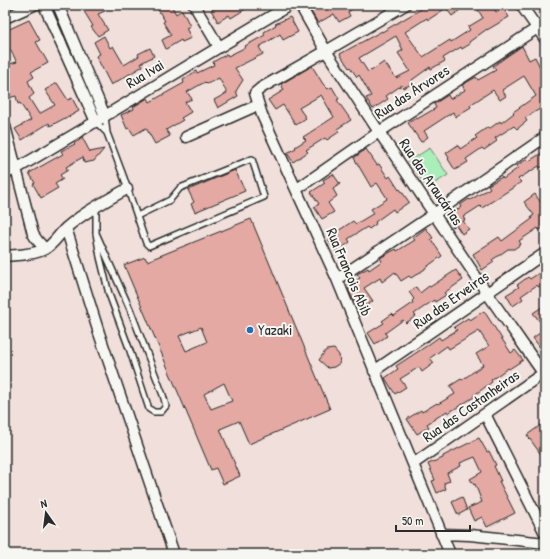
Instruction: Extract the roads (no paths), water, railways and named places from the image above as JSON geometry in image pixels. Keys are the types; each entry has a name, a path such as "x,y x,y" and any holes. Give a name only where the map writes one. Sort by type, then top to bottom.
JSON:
{"street":[{"path":"5,18 34,5"},
{"path":"44,5 96,122"},
{"path":"58,5 105,116"},
{"path":"194,5 219,47"},
{"name":"Rua Ivai","path":"5,173 16,169 96,122 290,5"},
{"name":"Rua das Araucárias","path":"300,5 326,52 379,132 487,293 544,373"},
{"path":"326,52 405,5"},
{"path":"521,5 541,25 545,39"},
{"name":"Rua das Árvores","path":"296,189 541,25"},
{"name":"Rua Francois Abib","path":"326,52 261,88 255,93 258,104 337,279 450,554"},
{"path":"186,137 258,104"},
{"path":"5,126 33,234 46,249"},
{"path":"337,279 545,137"},
{"path":"5,256 46,249 66,228 96,207 127,189"},
{"path":"66,228 99,333 174,554"},
{"name":"Rua das Erveiras","path":"374,371 545,253"},
{"name":"Rua das Castanheiras","path":"414,464 544,373"},
{"path":"485,414 545,533"},
{"path":"441,534 470,535 545,543"}],"lane":[{"path":"105,116 107,133 146,243 149,246 264,197 252,159 180,188 170,200 137,216"},
{"path":"96,122 107,133"},
{"path":"96,207 96,233 109,294 149,409 154,412 161,412 166,406 163,395 130,309 96,233"}],"place":[{"name":"Yazaki","path":"250,330"}]}
